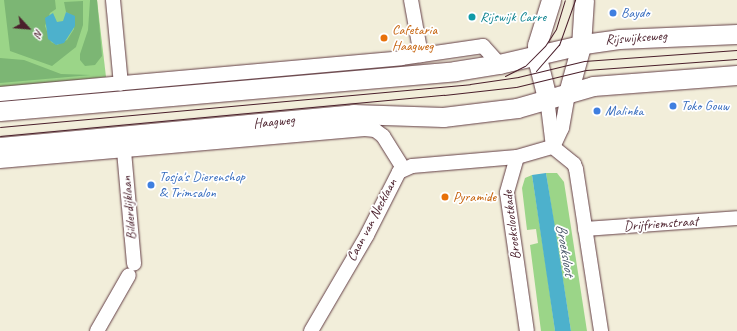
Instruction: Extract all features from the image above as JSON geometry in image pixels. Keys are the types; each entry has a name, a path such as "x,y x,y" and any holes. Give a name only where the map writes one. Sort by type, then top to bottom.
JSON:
{"main road":[{"path":"551,0 539,33 537,56 547,98 605,85 737,75"},
{"path":"568,93 581,44 584,0"},
{"name":"Rijswijkseweg","path":"537,56 581,44 630,38 737,34"},
{"path":"0,111 455,71 537,56"},
{"name":"Haagweg","path":"0,147 353,114 443,117 517,108 547,98"}],"street":[{"path":"113,0 121,84"},
{"path":"411,0 421,55"},
{"path":"0,94 121,84 421,55 484,46 499,64"},
{"path":"517,157 553,147 562,128 568,93"},
{"path":"547,98 553,147 575,167 601,331"},
{"name":"Haagweg","path":"0,161 369,129 383,136 404,169"},
{"name":"Bilderdijklaan","path":"97,331 131,270 124,151"},
{"name":"Caan van Necklaan","path":"311,331 367,235 395,177 404,169 425,164 517,157"},
{"name":"Broekslootkade","path":"517,157 507,190 527,331"},
{"name":"Drijfriemstraat","path":"585,229 737,218"}],"green space":[{"path":"0,0 97,0 106,77 0,88"},
{"path":"4,0 55,0 56,9 50,13 45,26 51,42 57,45 67,40 74,29 75,17 66,12 64,2 83,1 83,25 76,47 52,66 10,51"},
{"path":"90,0 97,0 102,56 95,65 85,66 80,60 80,54 88,30"},
{"path":"0,58 24,60 61,74 91,75 0,83"},
{"path":"546,173 557,173 564,182 587,331 571,331"},
{"path":"532,175 555,331 541,331 530,245 538,243 536,229 527,230 522,188 525,178"}],"water":[{"path":"66,12 75,16 75,26 64,43 56,45 48,39 45,18 53,13 57,22 63,21"},
{"path":"546,173 571,331 555,331 532,175"}],"tram line":[{"path":"505,76 525,66 545,46 556,29 565,0"},
{"path":"536,71 559,45 575,0"},
{"path":"0,127 470,84 518,77 584,61 737,50"},
{"path":"0,136 444,95 516,87 586,70 737,59"}],"place":[{"name":"Baydo","path":"613,13"},
{"name":"Rijswijk Carre","path":"472,17"},
{"name":"Cafetaria Haagweg","path":"384,38"},
{"name":"Toko Gouw","path":"673,106"},
{"name":"Malinka","path":"597,111"},
{"name":"Tosja's Dierenshop & Trimsalon","path":"151,185"},
{"name":"Pyramide","path":"445,197"}],"water label":[{"name":"Broeksloot","path":"565,250"}]}
